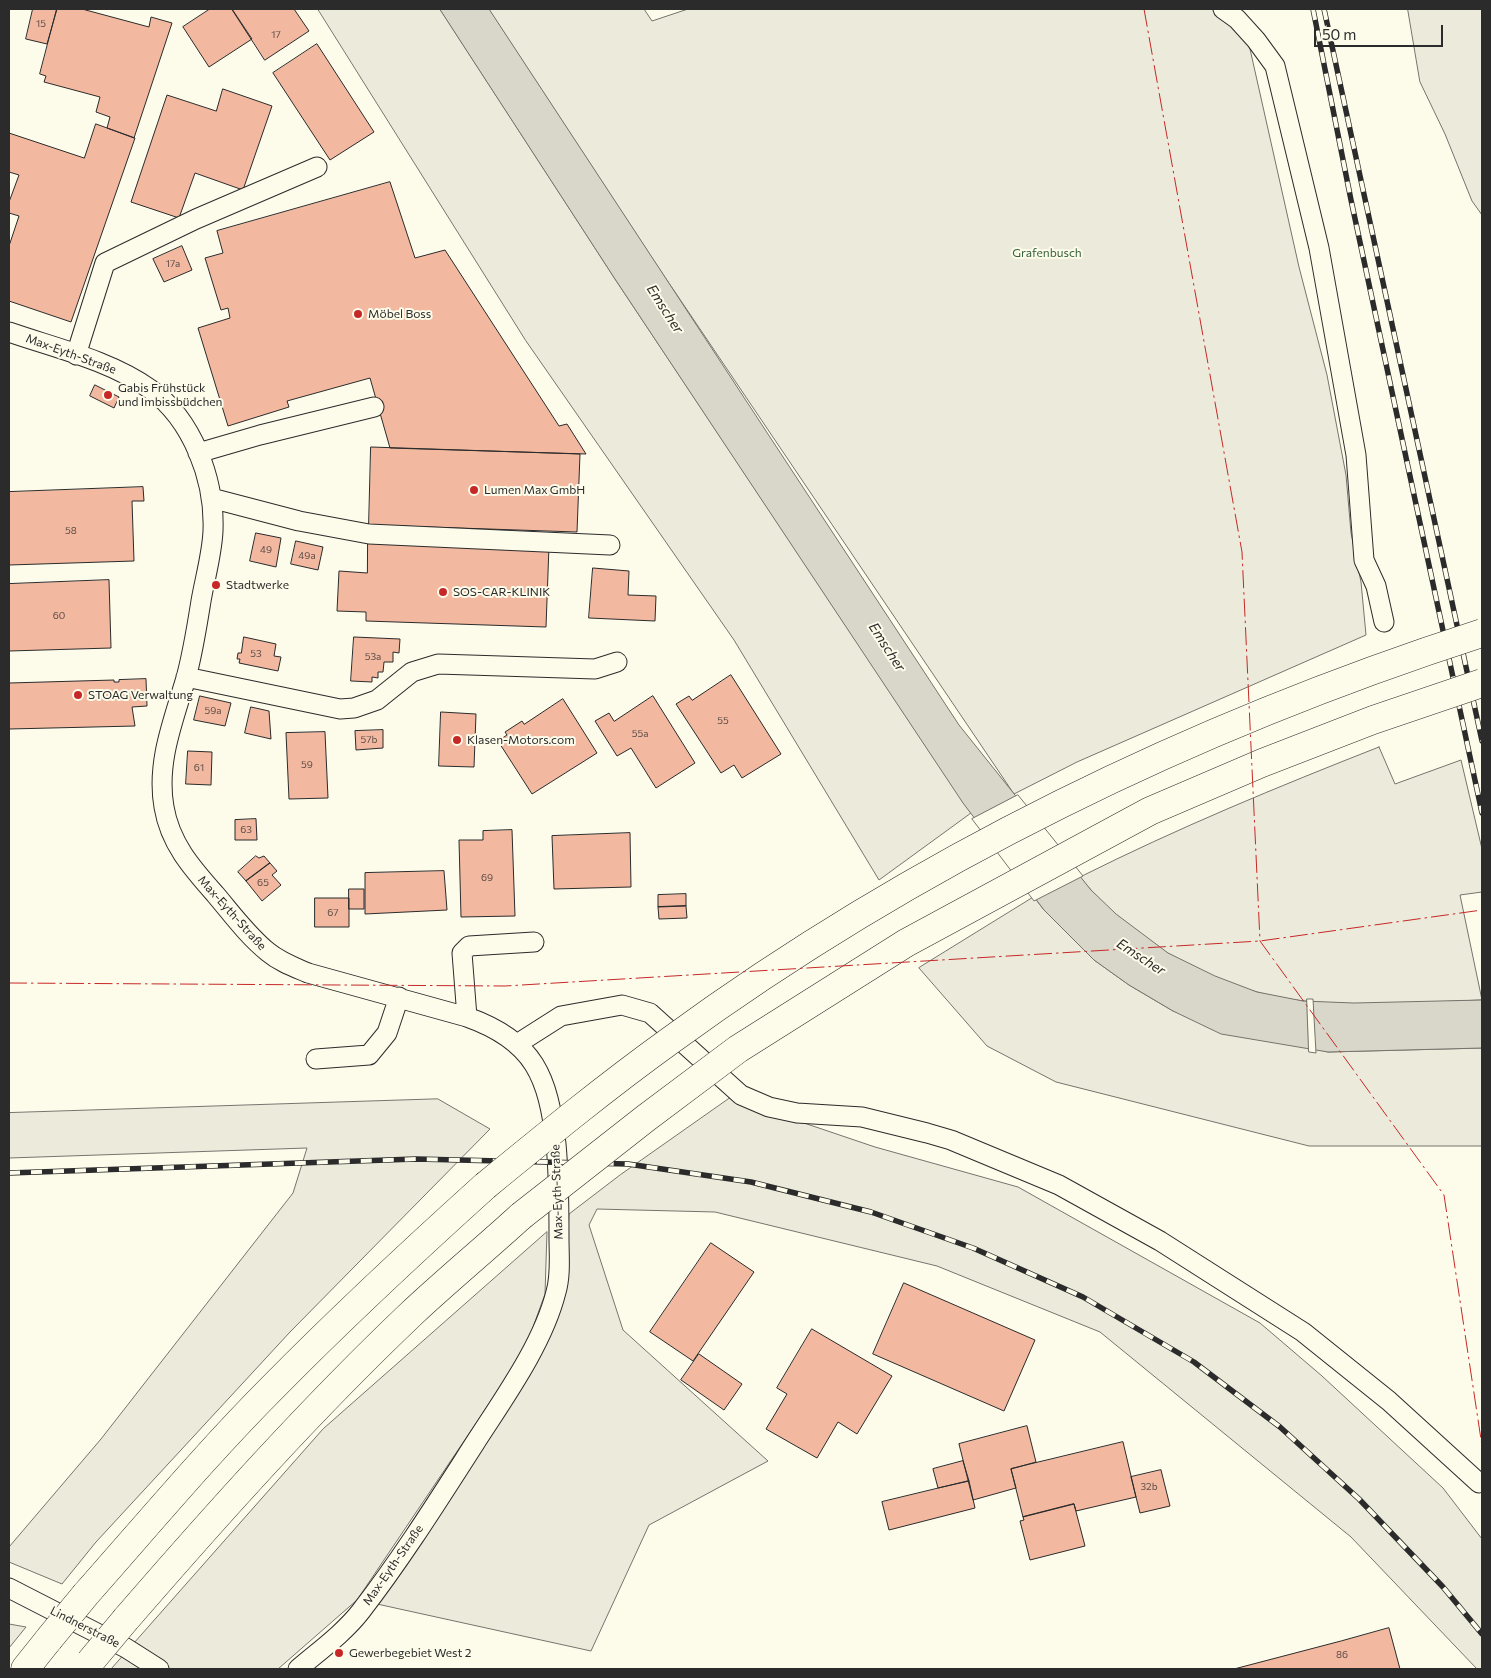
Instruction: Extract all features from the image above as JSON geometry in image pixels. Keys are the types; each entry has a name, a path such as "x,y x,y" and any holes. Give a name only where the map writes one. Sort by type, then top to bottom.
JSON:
{"highway":[{"path":"25,1669 86,1594 272,1387 377,1284 485,1186 586,1104 672,1039 772,970 885,900 994,839 1126,772 1240,722 1353,678 1482,633"},
{"path":"87,1666 211,1521 308,1417 411,1314 521,1216 738,1049 915,938 1150,811 1262,763 1373,720 1482,683"}],"street":[{"path":"1223,9 1237,19 1256,40 1275,66 1319,248 1356,455 1364,560 1376,586 1384,622"},
{"path":"76,355 105,263 196,219 317,168"},
{"name":"Max-Eyth-Straße","path":"9,332 125,374 151,390 179,419 198,453 211,498 213,533 186,677 163,762 162,790 172,835 184,859 268,952 305,981 399,997 488,1024 508,1035 518,1044 540,1072 552,1108 559,1176 559,1272 556,1295 525,1366 446,1488 360,1612 298,1669"},
{"path":"198,453 260,435 374,407"},
{"path":"211,498 290,519 369,534 610,545"},
{"path":"186,677 340,709 354,708 377,700 412,672 438,664 595,669 617,662"},
{"path":"467,1017 462,953 470,946 534,942"},
{"path":"316,1059 369,1055 387,1033 399,997"},
{"path":"518,1044 561,1016 622,1005 650,1014 741,1095 769,1107 797,1113 862,1117 927,1133 951,1140 1059,1185 1160,1241 1303,1332 1389,1401 1479,1483"},
{"name":"Lindnerstraße","path":"9,1588 126,1648 159,1669"}],"green space":[{"path":"318,9 440,9 615,279 971,813 879,880 734,640 526,341"},
{"name":"Grafenbusch","path":"489,9 644,9 652,21 688,9 1241,9 1299,267 1327,375 1346,475 1351,533 1361,582 1366,635 1077,762 1014,794 650,255"},
{"path":"1408,9 1482,9 1482,215 1472,201 1445,134 1420,82"},
{"path":"1379,747 1395,784 1461,760 1482,849 1482,892 1460,895 1482,1000 1393,1004 1326,1003 1272,996 1241,987 1210,975 1152,943 1101,901 1080,877 1228,809"},
{"path":"1034,897 1044,910 1094,960 1129,985 1173,1011 1328,1052 1482,1048 1482,1146 1309,1146 1056,1082 987,1046 919,968"},
{"path":"730,1098 875,1147 1018,1187 1260,1323 1322,1376 1443,1488 1482,1539 1482,1669 1477,1669 1351,1537 1100,1332 937,1266 715,1212 597,1209 589,1225 623,1330 768,1461 649,1525 591,1651 377,1604 564,1296 569,1214 620,1175"},
{"path":"438,1099 490,1129 290,1332 96,1542 62,1584 9,1562 9,1547 101,1439 293,1193 307,1148 9,1158 9,1113"},
{"path":"547,1232 545,1294 524,1352 357,1600 278,1669 111,1669 323,1429"},
{"path":"9,1624 26,1627 9,1648"}],"water":[{"name":"Emscher","path":"440,9 489,9 959,725 1091,890 1116,914 1168,953 1215,976 1257,992 1303,1001 1354,1003 1482,1000 1482,1048 1328,1052 1221,1034 1173,1011 1129,985 1094,960 1044,910 963,803 615,279"}],"pier":[{"path":"1018,795 1083,876 1034,901 972,819"},
{"path":"1307,999 1313,999 1316,1053 1309,1052"}],"building":[{"path":"33,9 57,9 47,44 26,39"},
{"path":"57,9 82,9 149,27 151,17 172,23 134,138 107,128 110,117 96,112 100,97 44,82 46,76 40,74"},
{"path":"210,9 232,9 252,39 209,67 183,27"},
{"path":"232,9 294,9 309,31 265,60"},
{"path":"317,44 374,132 330,160 273,73"},
{"path":"223,89 272,106 243,190 195,173 179,218 131,202 167,95 216,111"},
{"path":"96,124 135,138 71,322 9,301 9,246 19,216 9,213 9,202 19,175 9,172 9,133 84,158"},
{"name":"Möbel Boss","path":"390,182 415,258 445,250 559,426 567,424 586,454 390,448 370,378 287,401 289,407 228,426 198,328 230,318 228,308 221,310 205,258 223,253 217,231"},
{"path":"182,246 192,270 164,282 153,259"},
{"path":"95,385 119,397 114,408 90,396"},
{"name":"Lumen Max GmbH","path":"371,447 580,454 577,532 369,525"},
{"path":"143,487 144,501 132,501 134,561 9,565 9,492"},
{"path":"256,533 281,538 276,567 250,561"},
{"name":"SOS-CAR-KLINIK","path":"368,540 549,546 546,627 366,621 366,612 337,611 339,571 367,573"},
{"path":"296,541 323,547 318,570 291,564"},
{"path":"593,568 629,571 628,595 656,596 655,621 589,618"},
{"path":"109,580 111,648 9,651 9,584"},
{"path":"244,637 276,644 274,656 281,657 278,671 239,663 240,659 237,659 238,653 241,653"},
{"path":"354,637 400,639 399,653 393,652 393,662 384,662 383,672 378,672 378,678 372,677 372,682 351,681"},
{"path":"731,675 781,754 742,778 734,765 721,773 676,704 689,696 692,700"},
{"name":"STOAG Verwaltung","path":"146,679 147,706 132,707 135,726 9,729 9,683 114,680 114,682 119,682 119,680"},
{"path":"200,696 231,703 225,726 194,720"},
{"path":"653,696 695,763 656,788 631,748 617,756 595,721 609,713 614,721"},
{"path":"563,699 597,753 532,794 498,741 507,735 505,732 522,721 524,724"},
{"path":"251,707 269,711 271,739 245,733"},
{"name":"Klasen-Motors.com","path":"441,712 476,714 474,767 439,766"},
{"path":"383,730 383,748 356,750 355,731"},
{"path":"325,732 328,798 289,799 286,733"},
{"path":"188,751 212,752 211,785 186,784"},
{"path":"256,819 257,840 235,840 235,820"},
{"path":"512,830 515,916 461,917 459,840 483,840 483,831"},
{"path":"630,833 631,887 554,889 552,836"},
{"path":"256,856 259,858 264,856 270,863 246,881 238,872"},
{"path":"270,863 277,871 272,875 281,885 262,901 246,881"},
{"path":"444,871 447,910 365,914 365,873"},
{"path":"349,889 364,889 364,909 349,909"},
{"path":"686,894 686,906 658,907 658,895"},
{"path":"315,898 349,898 349,927 315,927"},
{"path":"686,906 687,918 659,919 658,907"},
{"path":"711,1243 754,1272 693,1361 650,1332"},
{"path":"904,1283 1035,1340 1004,1411 873,1354"},
{"path":"812,1329 892,1376 857,1434 838,1422 817,1458 766,1429 787,1394 777,1388"},
{"path":"699,1354 742,1384 724,1410 681,1380"},
{"path":"1027,1426 1036,1462 1011,1469 1016,1488 973,1500 959,1444"},
{"path":"1123,1442 1136,1497 1076,1511 1074,1504 1023,1517 1011,1469"},
{"path":"963,1461 969,1481 938,1488 933,1469"},
{"path":"1161,1470 1170,1506 1140,1513 1131,1477"},
{"path":"969,1481 975,1508 889,1530 882,1502"},
{"path":"1074,1504 1085,1546 1030,1560 1020,1521 1024,1520 1023,1517"},
{"path":"1389,1628 1400,1669 1234,1669 1341,1641"}],"railway":[{"path":"1313,9 1351,200 1482,813"},
{"path":"1324,9 1482,741"},
{"path":"9,1173 416,1159 628,1164 751,1182 871,1212 973,1248 1083,1297 1194,1362 1280,1427 1359,1499 1443,1587 1482,1634"}],"power":[{"path":"1144,9 1242,552 1260,941 1444,1195 1482,1446"},
{"path":"9,983 505,986 1260,941 1482,910"}],"place":[{"name":"Möbel Boss","path":"358,314"},
{"name":"Gabis Frühstück und Imbissbüdchen","path":"108,395"},
{"name":"Lumen Max GmbH","path":"474,490"},
{"name":"Stadtwerke","path":"216,585"},
{"name":"SOS-CAR-KLINIK","path":"443,592"},
{"name":"STOAG Verwaltung","path":"78,695"},
{"name":"Klasen-Motors.com","path":"457,740"},
{"name":"Gewerbegebiet West 2","path":"339,1653"}]}
